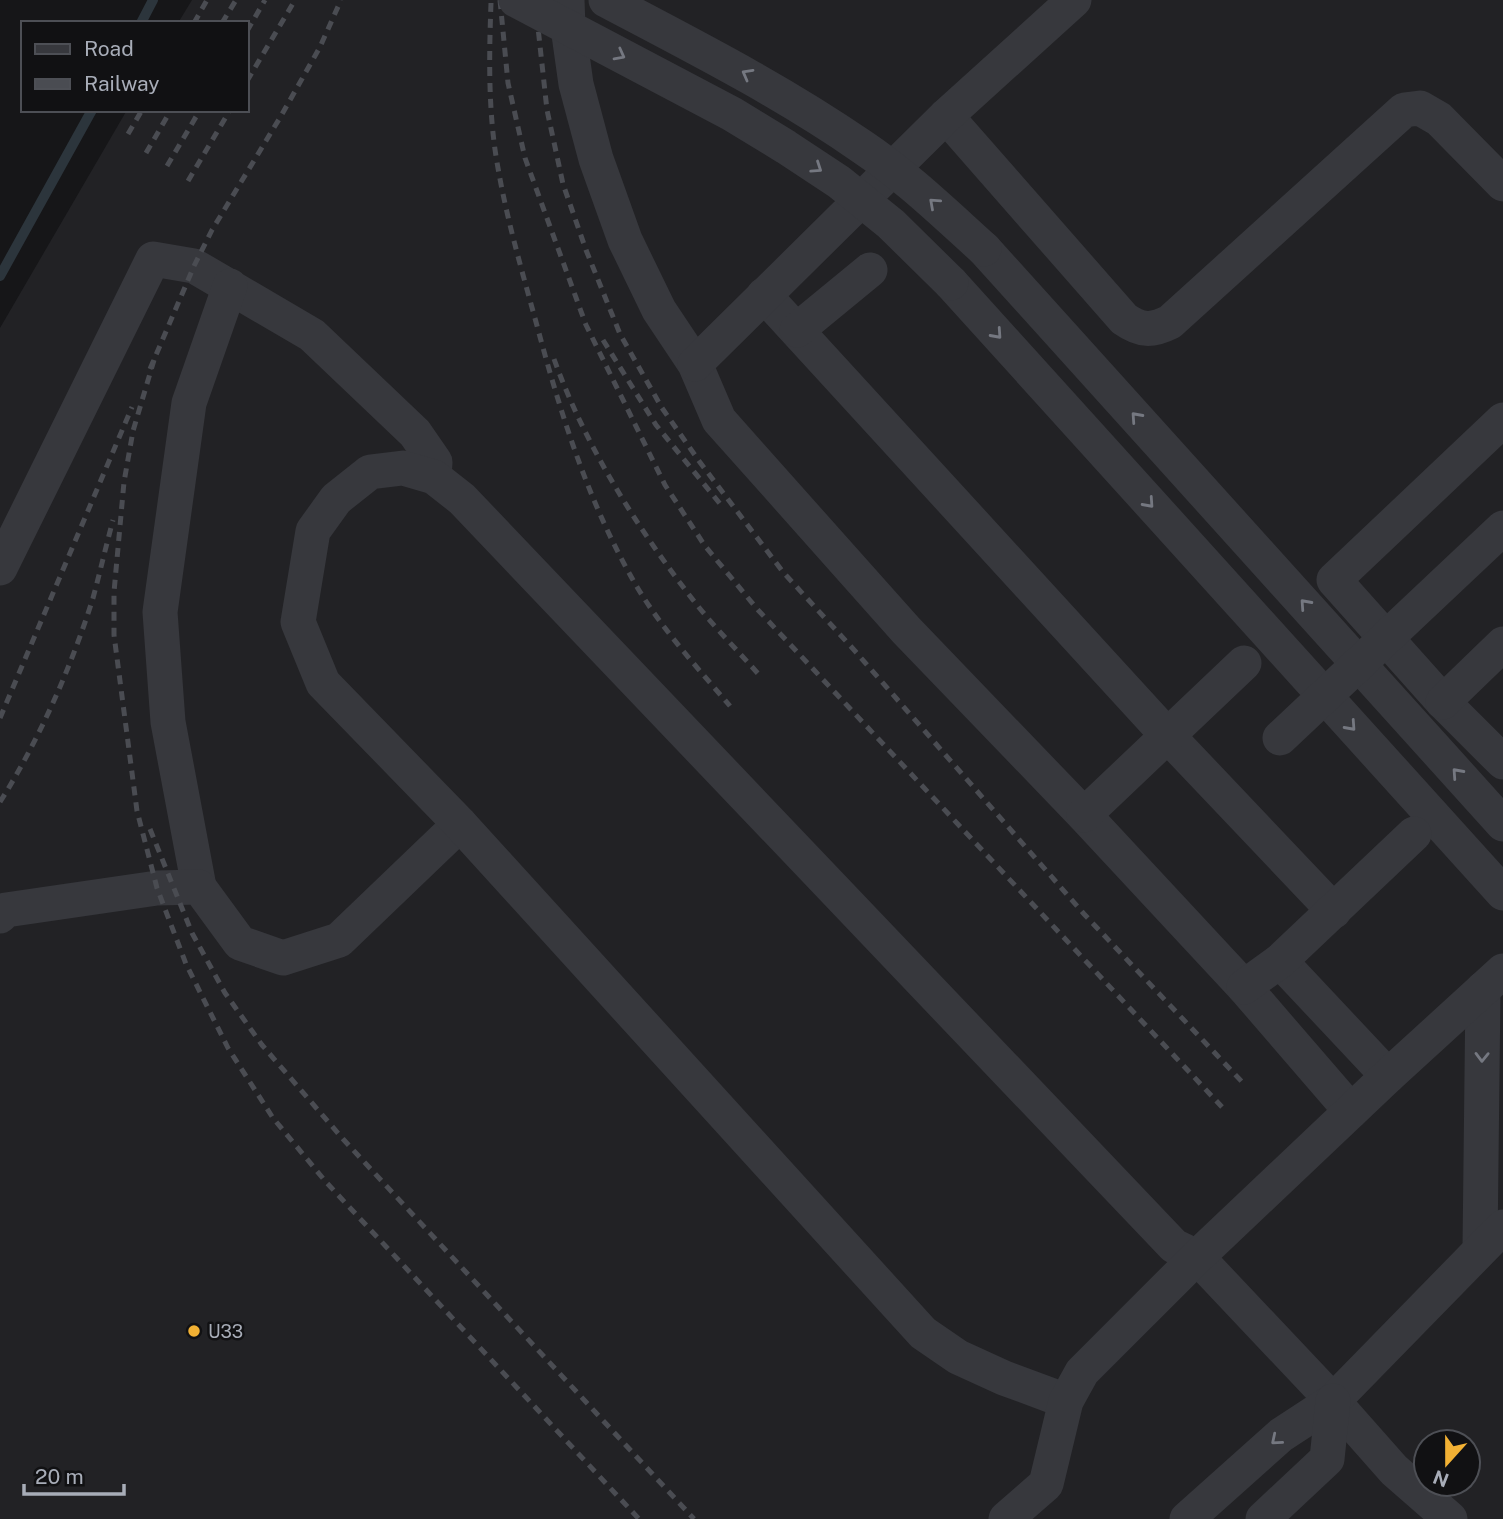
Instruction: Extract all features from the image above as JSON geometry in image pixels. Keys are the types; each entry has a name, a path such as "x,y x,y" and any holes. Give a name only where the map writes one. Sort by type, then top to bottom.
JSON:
{"street":[{"path":"516,0 732,114 839,182 891,225 951,283 1503,893"},
{"path":"567,0 576,83 596,159 625,240 659,310 695,364 719,420 905,630 1244,987 1351,1111"},
{"path":"606,0 752,77 809,111 916,187 984,249 1503,824"},
{"path":"695,364 946,116 1074,0"},
{"path":"946,116 1124,319 1136,328 1154,330 1170,322 1404,110 1420,108 1439,118 1503,184"},
{"path":"0,568 153,259 194,266 312,335 415,433 435,461 434,477"},
{"path":"797,330 870,270"},
{"path":"230,286 189,403 160,612 168,722 199,887 240,943 283,958 339,940 460,824"},
{"path":"764,295 1167,735 1334,911"},
{"path":"1501,756 1443,702 1334,579 1503,420"},
{"path":"1066,1401 958,1357 923,1333 460,824 323,683 298,622 313,531 336,499 370,472 402,468 434,477 462,499 1174,1246 1197,1257 1394,1470 1450,1519"},
{"path":"1280,738 1503,527"},
{"path":"1443,702 1503,644"},
{"path":"1084,816 1244,663"},
{"path":"1244,987 1280,961 1415,834"},
{"path":"0,916 6,910 157,888 199,887"},
{"path":"1280,961 1388,1076"},
{"path":"1006,1519 1046,1484 1066,1401 1082,1372 1197,1257 1493,980"},
{"path":"1187,1519 1281,1435 1332,1401 1492,1238 1493,980"},
{"path":"1263,1519 1327,1459 1332,1401"}],"shaded area":[{"path":"192,0 1503,0 1503,1519 0,1519 0,328 126,112 248,112 248,21 179,21"}],"waterway":[{"path":"142,21 153,0"},
{"path":"0,276 91,112"}],"railway":[{"path":"195,21 207,0"},
{"path":"223,21 236,0"},
{"path":"248,29 265,0"},
{"path":"248,79 295,0"},
{"path":"150,369 212,230 320,47 341,0"},
{"path":"500,0 508,83 525,158 586,325 665,485 705,546 758,610 1222,1107"},
{"path":"535,0 547,110 563,184 620,334 662,408 783,572 1084,914 1245,1085"},
{"path":"491,3 491,106 498,168 520,265 565,422 588,487 633,580 666,630 730,706"},
{"path":"128,134 141,112"},
{"path":"146,153 170,112"},
{"path":"167,166 199,112"},
{"path":"188,181 229,112"},
{"path":"603,340 656,425 721,505"},
{"path":"554,359 582,425 635,518 697,605 761,677"},
{"path":"154,360 133,431 124,482 114,592 114,635 137,811 157,888 186,964 228,1048 273,1118 326,1182 639,1519"},
{"path":"0,718 132,407"},
{"path":"0,802 41,729 75,651 93,598 113,520"},
{"path":"150,829 192,933 225,993 262,1045 343,1139 694,1519"}],"place":[{"name":"U33","path":"194,1331"}]}
